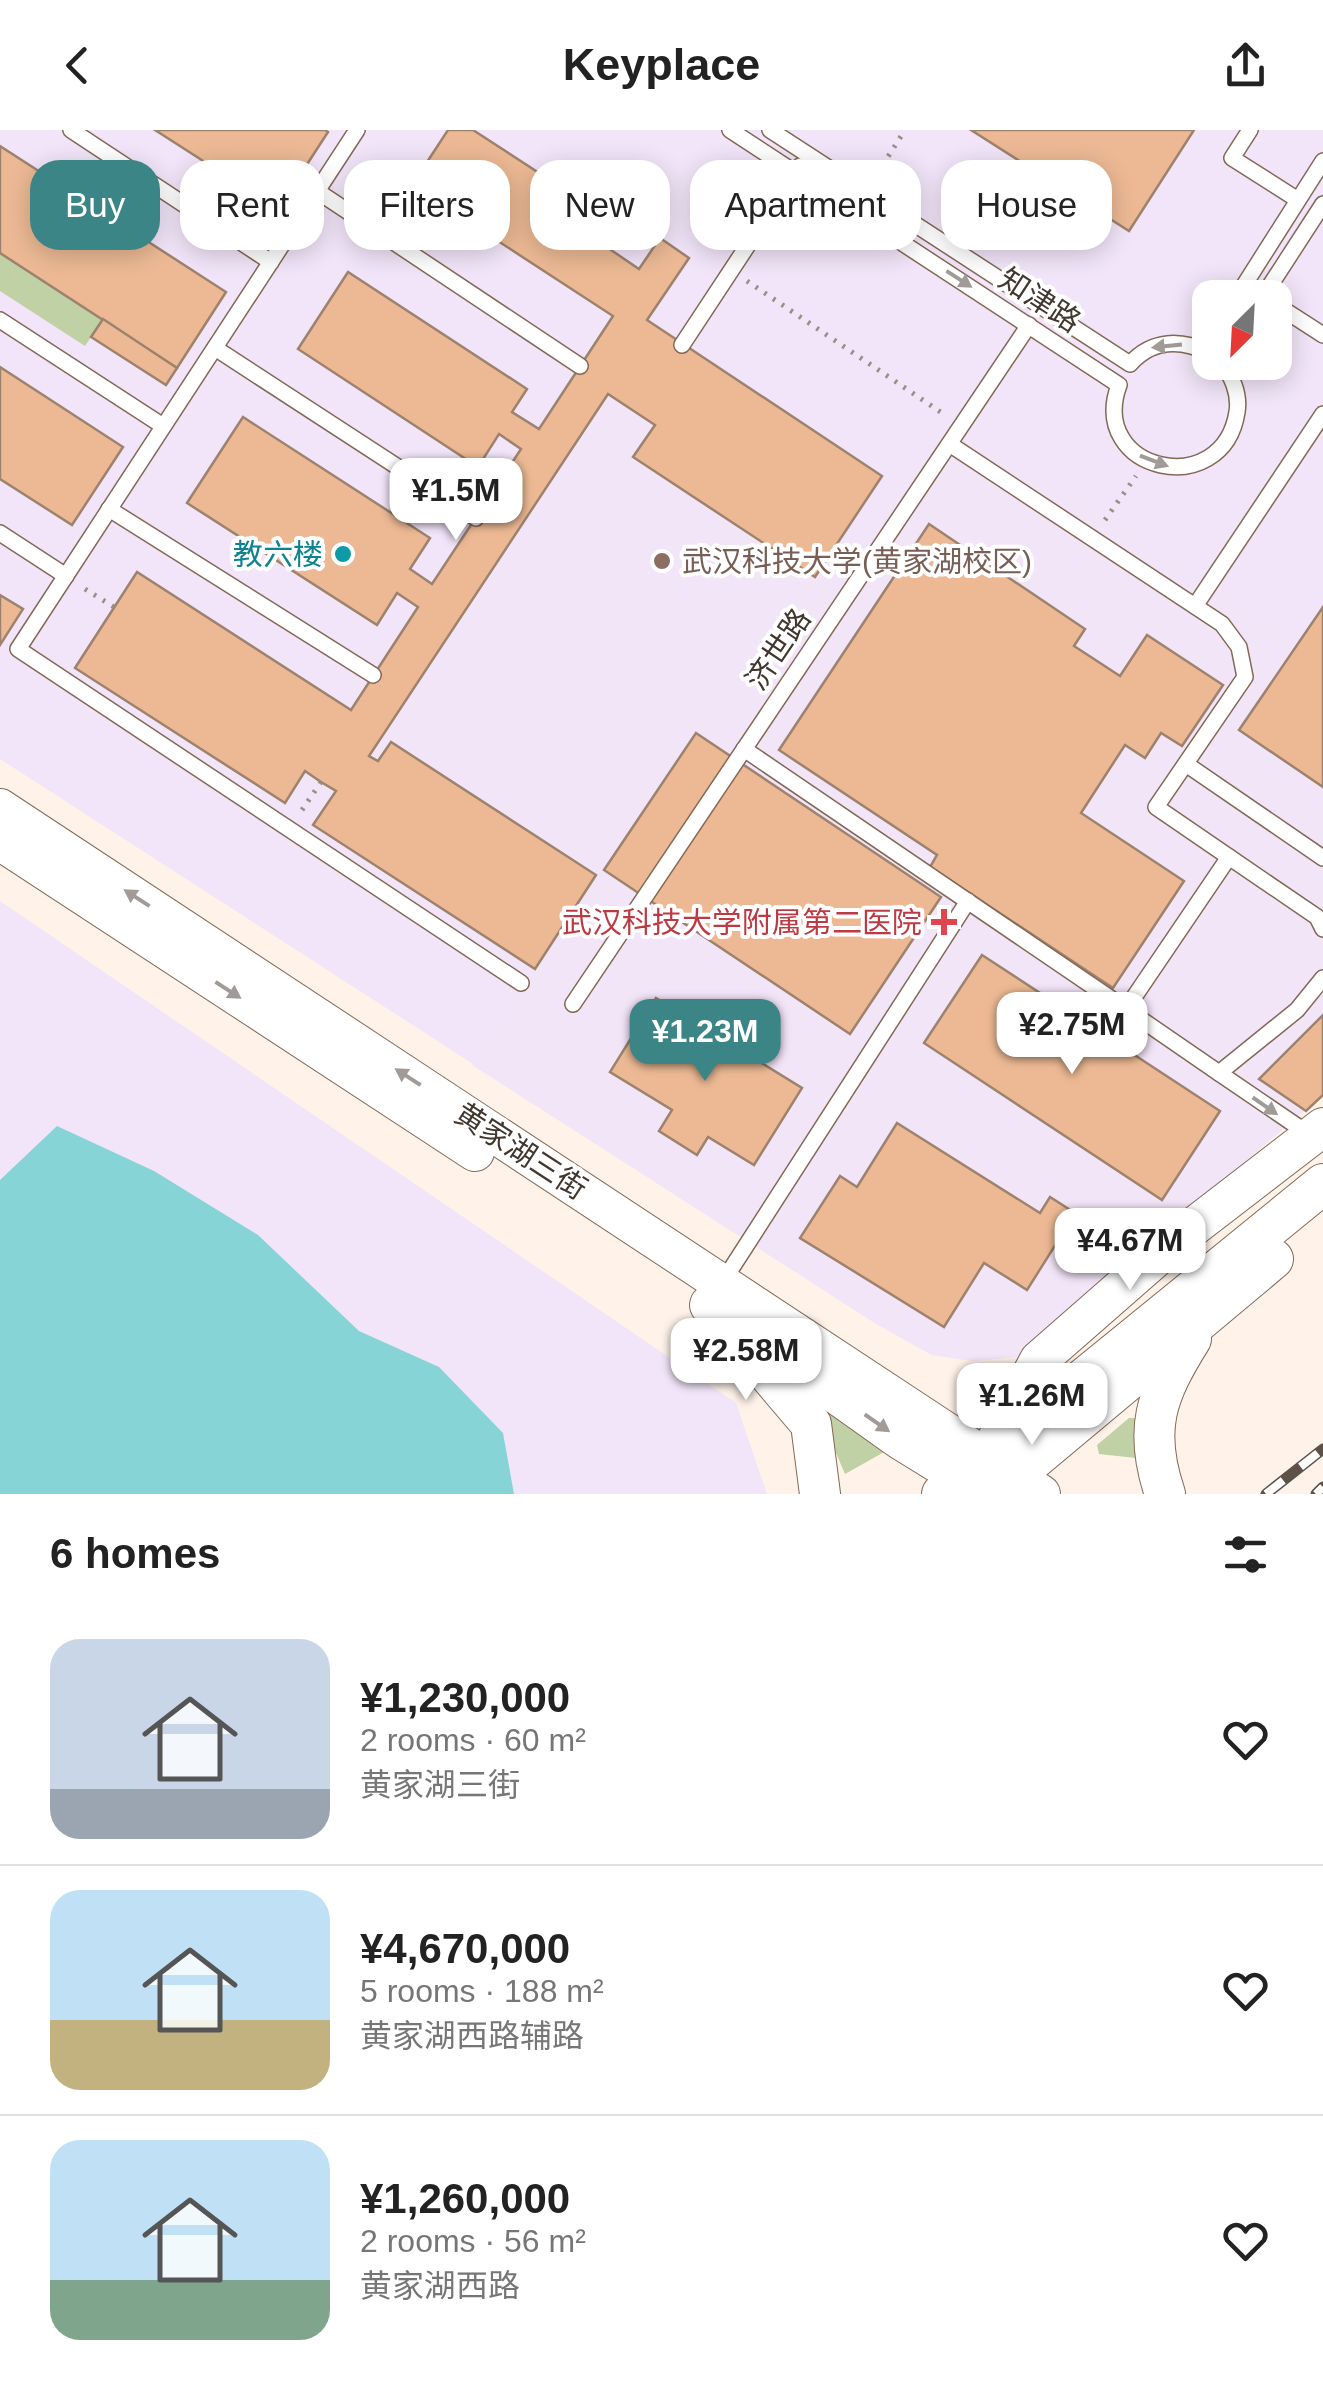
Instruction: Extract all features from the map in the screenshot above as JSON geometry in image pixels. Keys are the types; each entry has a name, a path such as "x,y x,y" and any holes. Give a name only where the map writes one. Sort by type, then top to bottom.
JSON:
{"main road":[{"path":"989,1484 1047,1404 1323,1184"},
{"path":"989,1484 1323,1219"},
{"path":"716,1294 810,1424 818,1490"},
{"path":"1165,1494 1154,1460 1153,1418 1168,1376 1206,1314"}],"street":[{"name":"黄家湖三街","path":"0,808 989,1484"},
{"name":"黄家湖三街","path":"0,841 716,1294"},
{"path":"989,1484 1039,1360 1175,1241 1320,1136"}],"lane":[{"path":"72,130 271,262"},
{"path":"324,180 357,130"},
{"name":"知津路","path":"730,130 777,160"},
{"name":"知津路","path":"770,130 816,160"},
{"path":"1250,130 1232,158 1298,200"},
{"path":"803,160 807,154"},
{"path":"1246,280 1323,161"},
{"path":"324,196 580,366"},
{"path":"1274,280 1323,204"},
{"name":"知津路","path":"921,228 1130,364 1141,351 1172,342 1192,347"},
{"path":"279,250 18,650 522,984"},
{"path":"682,345 746,250"},
{"name":"知津路","path":"915,250 1119,385 1112,411 1118,431 1147,462"},
{"path":"1292,315 1323,335"},
{"path":"0,320 164,426"},
{"name":"济世路","path":"573,1004 1030,325"},
{"path":"215,348 476,518"},
{"path":"1147,462 1188,467 1208,459 1224,446 1238,406 1231,380"},
{"path":"1195,606 1323,414"},
{"path":"950,445 1222,624 1239,647 1244,677 1156,807 1317,916 1323,929"},
{"path":"110,509 373,676"},
{"path":"0,533 66,576"},
{"path":"744,749 1218,1073 1320,1136"},
{"path":"1186,764 1323,858"},
{"path":"1126,1009 1229,858"},
{"path":"716,1294 968,901"},
{"path":"1218,1073 1297,1010 1323,978"}],"path":[{"path":"886,160 905,130"},
{"path":"732,271 962,426"},
{"path":"1092,537 1147,462"},
{"path":"66,576 114,607"},
{"path":"290,830 321,782"}],"shaded area":[{"name":"武汉科技大学(黄家湖校区)","path":"0,130 1323,130 1323,1095 1016,1357 973,1361 932,1355 878,1325 0,759"},
{"name":"武汉科技大学附属第二医院","path":"608,394 655,425 634,457 831,587 938,436 958,433 1106,517 1298,643 1239,730 1323,787 1323,1095 1016,1357 973,1361 932,1355 878,1325 472,1065 596,875 392,742 378,761 369,756"},
{"path":"0,901 736,1403 767,1494 0,1494"}],"green space":[{"path":"0,253 103,319 85,346 0,291"},
{"path":"828,1406 886,1451 845,1474 819,1413"},
{"path":"1129,1418 1139,1418 1136,1458 1099,1454 1097,1445"}],"water":[{"path":"57,1126 154,1171 258,1235 359,1331 439,1367 503,1433 514,1494 0,1494 0,1180"}],"building":[{"path":"155,130 328,132 310,160 202,160"},
{"name":"教六楼","path":"448,130 473,130 530,167 530,250 611,250 639,269 652,250 670,250 670,245 689,258 647,320 882,476 815,577 633,457 655,425 608,394 369,756 378,761 391,742 596,875 535,969 313,825 336,791 305,771 285,803 75,668 137,572 351,710 418,607 397,593 377,625 187,503 243,417 430,538 410,569 432,584 521,449 499,434 478,467 298,349 348,272 527,389 512,412 539,429 613,316 510,249 510,160 428,160"},
{"path":"971,130 1194,130 1129,231 1112,220 1112,160 1018,160"},
{"path":"0,146 30,165 30,250 160,249 226,292 177,368 0,253"},
{"path":"103,319 177,368 166,385 91,337"},
{"path":"0,367 123,447 72,525 0,479"},
{"name":"武汉科技大学附属第二医院","path":"929,524 1085,629 1074,646 1120,676 1147,635 1223,685 1182,746 1161,733 1145,758 1125,745 1081,813 1184,881 1113,988 930,867 937,855 779,750"},
{"path":"0,595 23,609 0,645"},
{"path":"1323,607 1323,787 1239,730"},
{"path":"696,733 941,897 850,1034 604,870"},
{"path":"982,955 1220,1111 1162,1200 924,1043"},
{"path":"656,998 802,1088 754,1165 708,1137 697,1155 659,1131 672,1110 610,1072"},
{"path":"1323,1015 1323,1095 1306,1111 1259,1079"},
{"path":"897,1123 1040,1213 1050,1197 1092,1224 1078,1247 1061,1236 1027,1290 984,1263 944,1327 800,1238 840,1176 857,1187"}],"railway":[{"path":"1266,1494 1323,1449"},
{"path":"1316,1494 1323,1487"}],"place":[{"name":"教六楼","path":"343,554"},
{"name":"武汉科技大学(黄家湖校区)","path":"662,561"},
{"name":"武汉科技大学附属第二医院","path":"944,922"}]}
